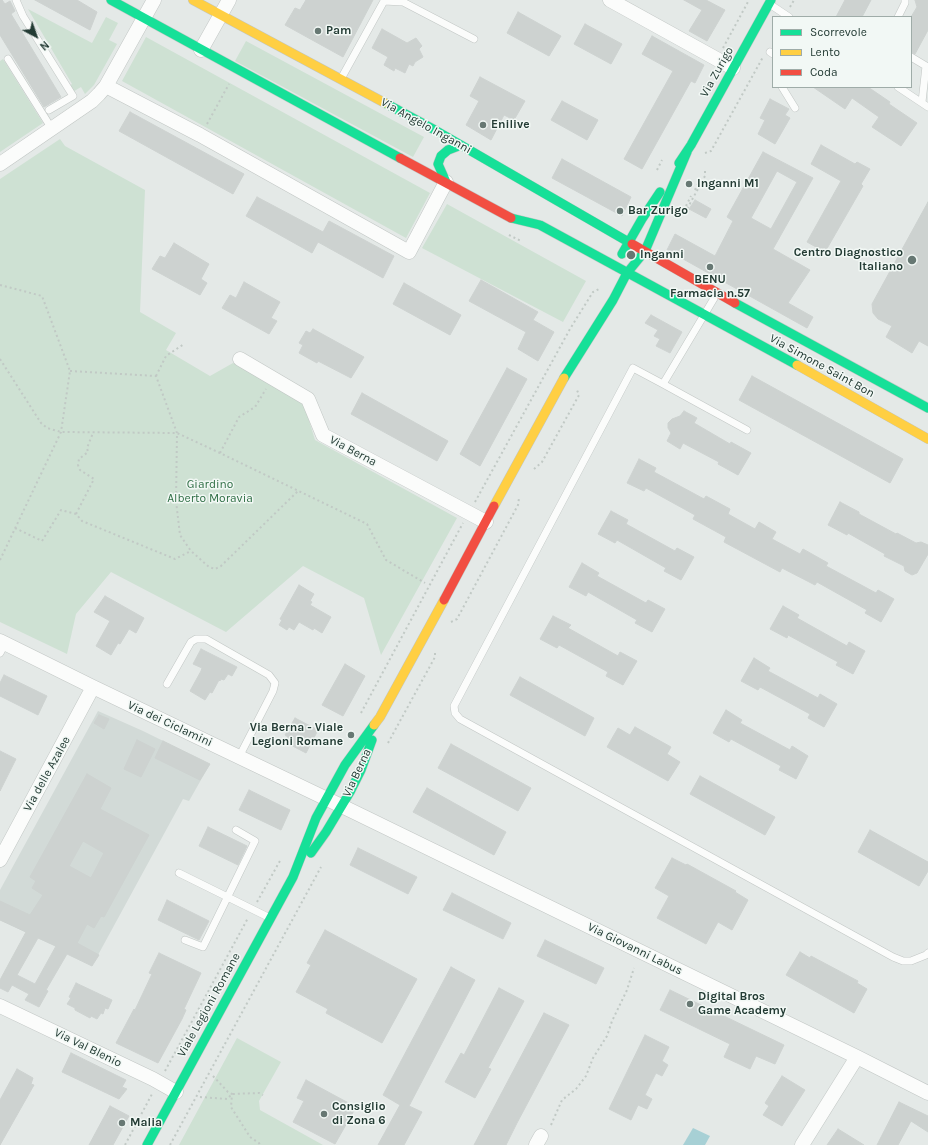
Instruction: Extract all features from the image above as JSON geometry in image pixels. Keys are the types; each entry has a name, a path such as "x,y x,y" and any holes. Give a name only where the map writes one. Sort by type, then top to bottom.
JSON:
{"street":[{"path":"111,0 509,217 542,222 613,270 629,242"},
{"path":"0,164 92,101 106,86 154,0"},
{"name":"Via Angelo Inganni","path":"193,0 433,129 553,202 629,242"},
{"path":"201,50 229,0"},
{"path":"610,0 733,68"},
{"name":"Via Zurigo","path":"644,251 687,152 770,2"},
{"path":"106,86 200,135 409,252 446,182"},
{"path":"411,163 428,158 434,153 436,144 433,129"},
{"path":"446,182 438,164 441,156 448,150 461,145"},
{"name":"Via Zurigo","path":"629,242 642,219 687,152"},
{"name":"Via Simone Saint Bon","path":"629,242 854,372 928,408"},
{"name":"Via Berna","path":"327,799 346,765 380,717 559,387 613,300 627,273 644,251"},
{"name":"Via Simone Saint Bon","path":"613,270 627,273 844,388 928,439"},
{"name":"Via Berna","path":"559,387 586,326"},
{"name":"Via Berna","path":"240,359 273,377 308,399 323,435 486,522"},
{"name":"Via dei Ciclamini","path":"2,646 341,806"},
{"name":"Via delle Azalee","path":"0,860 93,688"},
{"name":"Via Berna","path":"341,806 361,770 380,717"},
{"name":"Viale Legioni Romane","path":"293,877 316,818 327,799"},
{"name":"Viale Legioni Romane","path":"147,1145 293,877 326,832 341,806"},
{"name":"Via Giovanni Labus","path":"341,806 928,1093"},
{"name":"Via Val Blenio","path":"0,1006 176,1092"},
{"path":"802,1145 857,1057"}],"lane":[{"path":"16,0 23,16 72,96 49,110"},
{"path":"898,16 905,0"},
{"path":"341,80 384,1 403,2 474,39"},
{"name":"Via Zurigo","path":"770,2 788,16"},
{"path":"912,58 926,66 925,104"},
{"path":"8,59 52,129"},
{"path":"783,88 795,108"},
{"path":"900,88 925,104"},
{"path":"663,384 717,293"},
{"path":"747,430 633,368 454,706 455,713 460,719 894,957 903,961 911,961 926,956 928,953"},
{"path":"167,684 191,642 196,638 206,639 270,675 275,683 273,691 239,757"},
{"path":"185,940 202,947 255,841 236,830"},
{"path":"179,873 270,918"}],"path":[{"path":"721,53 749,0"},
{"path":"681,165 711,151 769,53"},
{"path":"200,135 231,80"},
{"path":"657,170 663,159"},
{"path":"683,211 687,209 705,176 705,171"},
{"path":"695,190 700,179"},
{"path":"686,206 691,196"},
{"path":"0,285 42,296 70,371 61,432 0,560"},
{"path":"472,508 570,329 593,292"},
{"path":"184,344 166,356 156,376 177,433 176,501 180,535 191,551 209,566 215,569 221,566 298,491"},
{"path":"0,359 41,423 47,428 61,432 177,433 367,524 386,560 425,582"},
{"path":"70,371 156,376"},
{"path":"220,453 239,417 255,407 273,377"},
{"path":"531,471 542,462 579,395 577,388"},
{"path":"76,514 94,479 80,470 78,465 79,459 88,452 87,448 93,433"},
{"path":"450,623 457,619 518,505 519,494"},
{"path":"15,528 42,541 60,510 76,514 82,521 176,559 191,551"},
{"path":"360,714 465,520"},
{"path":"386,748 435,657 435,650"},
{"path":"165,1071 284,855"},
{"path":"170,1145 322,864"},
{"path":"551,1125 562,1100 576,1089 586,1076 593,1058 607,1036 612,1021 627,990 634,968"},
{"path":"213,1076 228,1092 232,1094 263,1094"},
{"path":"125,1145 155,1088"},
{"path":"200,1096 226,1099 232,1094"},
{"path":"232,1094 231,1107 250,1137 260,1145"}],"shaded area":[{"path":"98,711 210,764 189,801 183,799 92,966 75,956 0,920 0,890"}],"green space":[{"path":"28,9 92,43 106,17 118,23 109,40 117,44 94,85 85,94 81,87 71,93 67,88 72,84"},
{"path":"146,37 430,193 406,238 122,81"},
{"path":"246,41 424,137 413,157 235,61"},
{"path":"3,59 43,123 0,152 0,61"},
{"name":"Giardino Alberto Moravia","path":"60,139 65,146 145,190 140,312 176,333 166,350 210,376 233,363 303,401 315,440 457,518 381,655 364,598 303,566 226,632 111,572 76,614 67,654 0,622 0,179"},
{"path":"447,204 586,281 563,322 422,248"},
{"path":"237,1038 281,1062 259,1101 260,1110 323,1145 179,1145"}],"water":[{"path":"693,1128 710,1136 705,1145 683,1145"}],"building":[{"path":"0,0 2,0 5,4 10,1 15,11 11,14 61,97 44,107 0,35"},
{"path":"35,0 77,0 97,12 90,30"},
{"path":"306,0 373,0 343,57 285,25 295,8 300,10"},
{"path":"684,0 706,0 725,10 707,41 689,31 702,10"},
{"path":"845,0 871,0 863,16 837,16"},
{"path":"915,0 928,0 928,30 915,54 912,52 912,16 917,7"},
{"path":"518,12 561,36 549,56 507,33"},
{"path":"585,24 622,44 611,64 574,44"},
{"path":"382,29 407,43 416,38 422,46 419,49 423,57 415,62 413,66 409,64 405,73 395,68 394,71 384,65 388,57 372,48"},
{"path":"652,36 704,65 695,83 691,81 642,169 624,159 673,71 642,54"},
{"path":"480,77 525,101 514,120 504,115 491,140 466,125 479,101 470,96"},
{"path":"814,88 869,88 890,102 889,104 917,123 901,146 872,127 879,117 852,98 845,109"},
{"path":"770,99 789,109 785,115 790,118 775,144 758,134 765,120 760,118"},
{"path":"562,101 598,120 587,140 551,120"},
{"path":"130,112 244,174 233,194 119,131"},
{"path":"821,145 855,164 857,162 870,169 861,184 863,186 825,252 807,242 841,181 811,164"},
{"path":"763,152 813,178 773,249 810,270 788,303 813,317 807,328 667,250 675,234 715,256 733,221 727,217","holes":["777,171 797,182 771,229 751,218"]},
{"path":"562,159 631,197 622,216 552,178"},
{"path":"257,197 323,232 329,221 394,256 383,278 318,242 312,253 246,216"},
{"path":"695,200 711,209 706,218 689,209"},
{"name":"Centro Diagnostico Italiano","path":"928,202 928,346 919,341 912,353 886,337 892,326 878,319 873,313 872,304"},
{"path":"174,243 209,264 201,279 207,283 200,295 152,269 160,256 165,258"},
{"path":"481,280 538,312 533,320 554,332 538,361 518,349 526,332 469,301"},
{"path":"244,282 280,302 271,318 277,321 269,334 222,308 230,295 236,298"},
{"path":"404,283 461,315 450,335 393,304"},
{"path":"651,315 682,332 670,353 656,346 660,339 654,336 658,330 645,323"},
{"path":"313,329 364,357 351,378 318,361 317,363 299,353 303,345 299,343 306,331 310,333"},
{"path":"507,368 527,379 480,466 460,454"},
{"path":"752,376 903,459 890,483 739,400"},
{"path":"362,393 448,441 437,461 351,414"},
{"path":"684,411 697,418 694,423 730,444 731,442 751,453 738,475 718,464 719,462 683,443 680,449 667,441 671,433 668,428 668,423 672,419 680,416"},
{"path":"639,459 656,468 654,472 704,499 706,496 730,509 728,514 755,529 759,522 776,532 772,539 800,554 803,549 828,563 826,566 876,593 878,590 894,599 881,622 865,613 867,610 817,582 815,585 782,568 780,572 724,542 726,537 693,519 695,515 646,488 644,491 627,483"},
{"path":"840,502 896,534 897,533 916,543 921,542 928,545 928,554 917,573 912,575 905,571 904,566 884,556 885,554 848,533 847,535 828,525"},
{"path":"611,511 628,520 626,524 675,551 677,548 694,557 681,580 664,571 666,568 617,540 615,543 598,534"},
{"path":"582,563 599,573 597,576 646,603 648,600 665,609 652,632 635,623 637,620 588,592 586,596 569,587"},
{"path":"299,585 314,594 310,601 312,602 310,605 331,617 322,633 299,622 294,630 289,627 287,630 279,625 282,620 280,619"},
{"path":"105,596 144,618 136,633 129,629 111,655 96,646 110,621 94,612"},
{"path":"783,606 799,615 797,618 847,646 849,642 865,651 853,674 836,665 838,662 788,635 787,638 770,629"},
{"path":"553,616 571,625 568,628 618,656 620,652 637,661 623,685 606,676 608,672 559,645 557,648 540,639"},
{"path":"201,649 237,667 232,676 228,674 224,680 219,680 212,693 210,692 205,700 190,691 202,668 193,664"},
{"path":"754,658 770,668 768,671 818,698 820,694 837,704 824,727 808,718 810,714 760,687 758,690 741,681"},
{"path":"345,664 365,676 343,716 322,705"},
{"path":"4,675 47,696 38,715 0,696 0,683"},
{"path":"520,677 594,718 585,736 510,695"},
{"path":"726,710 742,720 740,723 790,750 792,746 808,756 796,779 779,770 781,766 731,739 729,742 713,733"},
{"path":"99,715 109,719 104,729 94,723"},
{"path":"295,718 318,730 306,753 285,742 288,737 285,735"},
{"path":"635,727 671,747 667,754 680,762 668,781 607,747 618,728 630,735"},
{"path":"137,740 155,749 141,777 124,769"},
{"path":"163,741 210,764 200,780 155,758"},
{"path":"451,744 531,788 518,811 438,768"},
{"path":"0,751 16,759 0,791"},
{"path":"87,774 111,788 100,809 149,835 104,917 101,916 94,928 87,924 77,943 99,955 92,966 67,954 46,990 48,991 39,1007 25,1000 29,994 12,985 8,992 0,988 0,980 26,932 0,920 0,901 30,915 43,895 32,888 36,881 30,877","holes":["83,841 104,853 91,878 69,866","38,938 56,946 35,984 17,975"]},
{"path":"700,776 775,817 765,835 690,794"},
{"path":"427,788 506,832 494,855 413,812"},
{"path":"249,790 290,810 281,830 239,810"},
{"path":"208,827 247,846 238,865 199,846"},
{"path":"870,830 928,862 928,871 919,886 858,852"},
{"path":"358,848 417,877 408,894 350,865"},
{"path":"672,858 686,865 687,864 736,891 735,892 748,900 732,930 718,922 706,944 657,918 669,896 655,888"},
{"path":"452,893 511,923 503,939 443,910"},
{"path":"167,900 209,921 199,940 158,920"},
{"path":"325,930 417,979 382,1043 326,1013 328,1009 296,992 311,965 307,963"},
{"path":"545,940 604,968 596,984 537,956"},
{"path":"800,952 810,958 811,956 858,981 857,983 867,989 854,1013 786,975"},
{"path":"159,953 201,973 184,1009 186,1010 182,1019 158,1063 116,1043 134,1009 135,1010 152,974 149,973"},
{"path":"451,967 475,980 409,1106 422,1112 404,1145 378,1145 400,1105 383,1095"},
{"path":"76,983 112,1000 108,1009 105,1008 103,1014 101,1013 97,1019 91,1016 90,1018 67,1004 71,998 69,997"},
{"path":"499,988 524,1001 488,1068 491,1069 475,1098 445,1082 461,1053 464,1055"},
{"path":"670,990 784,1045 775,1064 756,1056 750,1069 724,1057 730,1044 660,1010"},
{"path":"544,1013 569,1025 506,1145 474,1145"},
{"path":"645,1035 669,1047 662,1061 668,1065 662,1076 656,1073 645,1095 652,1099 647,1109 638,1105 631,1120 609,1109"},
{"path":"71,1053 126,1080 122,1087 127,1089 119,1099 62,1072"},
{"path":"17,1069 33,1078 31,1084 34,1085 0,1145 0,1100"},
{"path":"782,1076 805,1090 782,1126 763,1115 769,1106 765,1103"},
{"name":"Consiglio di Zona 6","path":"306,1080 356,1107 335,1144 293,1122 304,1101 297,1098"},
{"path":"899,1102 928,1116 928,1132 911,1121 898,1145 877,1145"},
{"path":"110,1106 129,1116 113,1145 89,1145"},
{"path":"838,1129 864,1145 827,1145"}],"traffic: fast":[{"path":"111,0 400,158"},
{"path":"679,163 691,145 771,0"},
{"path":"385,103 433,129 632,244"},
{"path":"446,182 438,164 441,156 448,150 461,145"},
{"path":"564,378 613,300 627,273 645,251 687,152"},
{"path":"622,254 642,219 660,192"},
{"path":"511,218 540,225 797,365"},
{"path":"735,303 928,408"},
{"path":"147,1145 293,877 316,818 345,765 374,725"},
{"path":"311,853 326,832 350,792 361,770 372,740"}],"traffic: slow":[{"path":"193,0 385,103"},
{"path":"797,365 928,439"},
{"path":"494,506 564,378"},
{"path":"374,725 380,717 444,600"}],"traffic: jam":[{"path":"400,158 511,218"},
{"path":"632,244 735,303"},
{"path":"444,600 494,506"}],"place":[{"name":"Pam","path":"318,31"},
{"name":"Enilive","path":"483,125"},
{"name":"Inganni M1","path":"689,184"},
{"name":"Bar Zurigo","path":"620,211"},
{"name":"Inganni","path":"631,255"},
{"name":"Centro Diagnostico Italiano","path":"912,260"},
{"name":"BENU Farmacia n.57","path":"710,267"},
{"name":"Via Berna - Viale Legioni Romane","path":"351,735"},
{"name":"Digital Bros Game Academy","path":"690,1004"},
{"name":"Consiglio di Zona 6","path":"324,1114"},
{"name":"Malia","path":"122,1123"}]}
